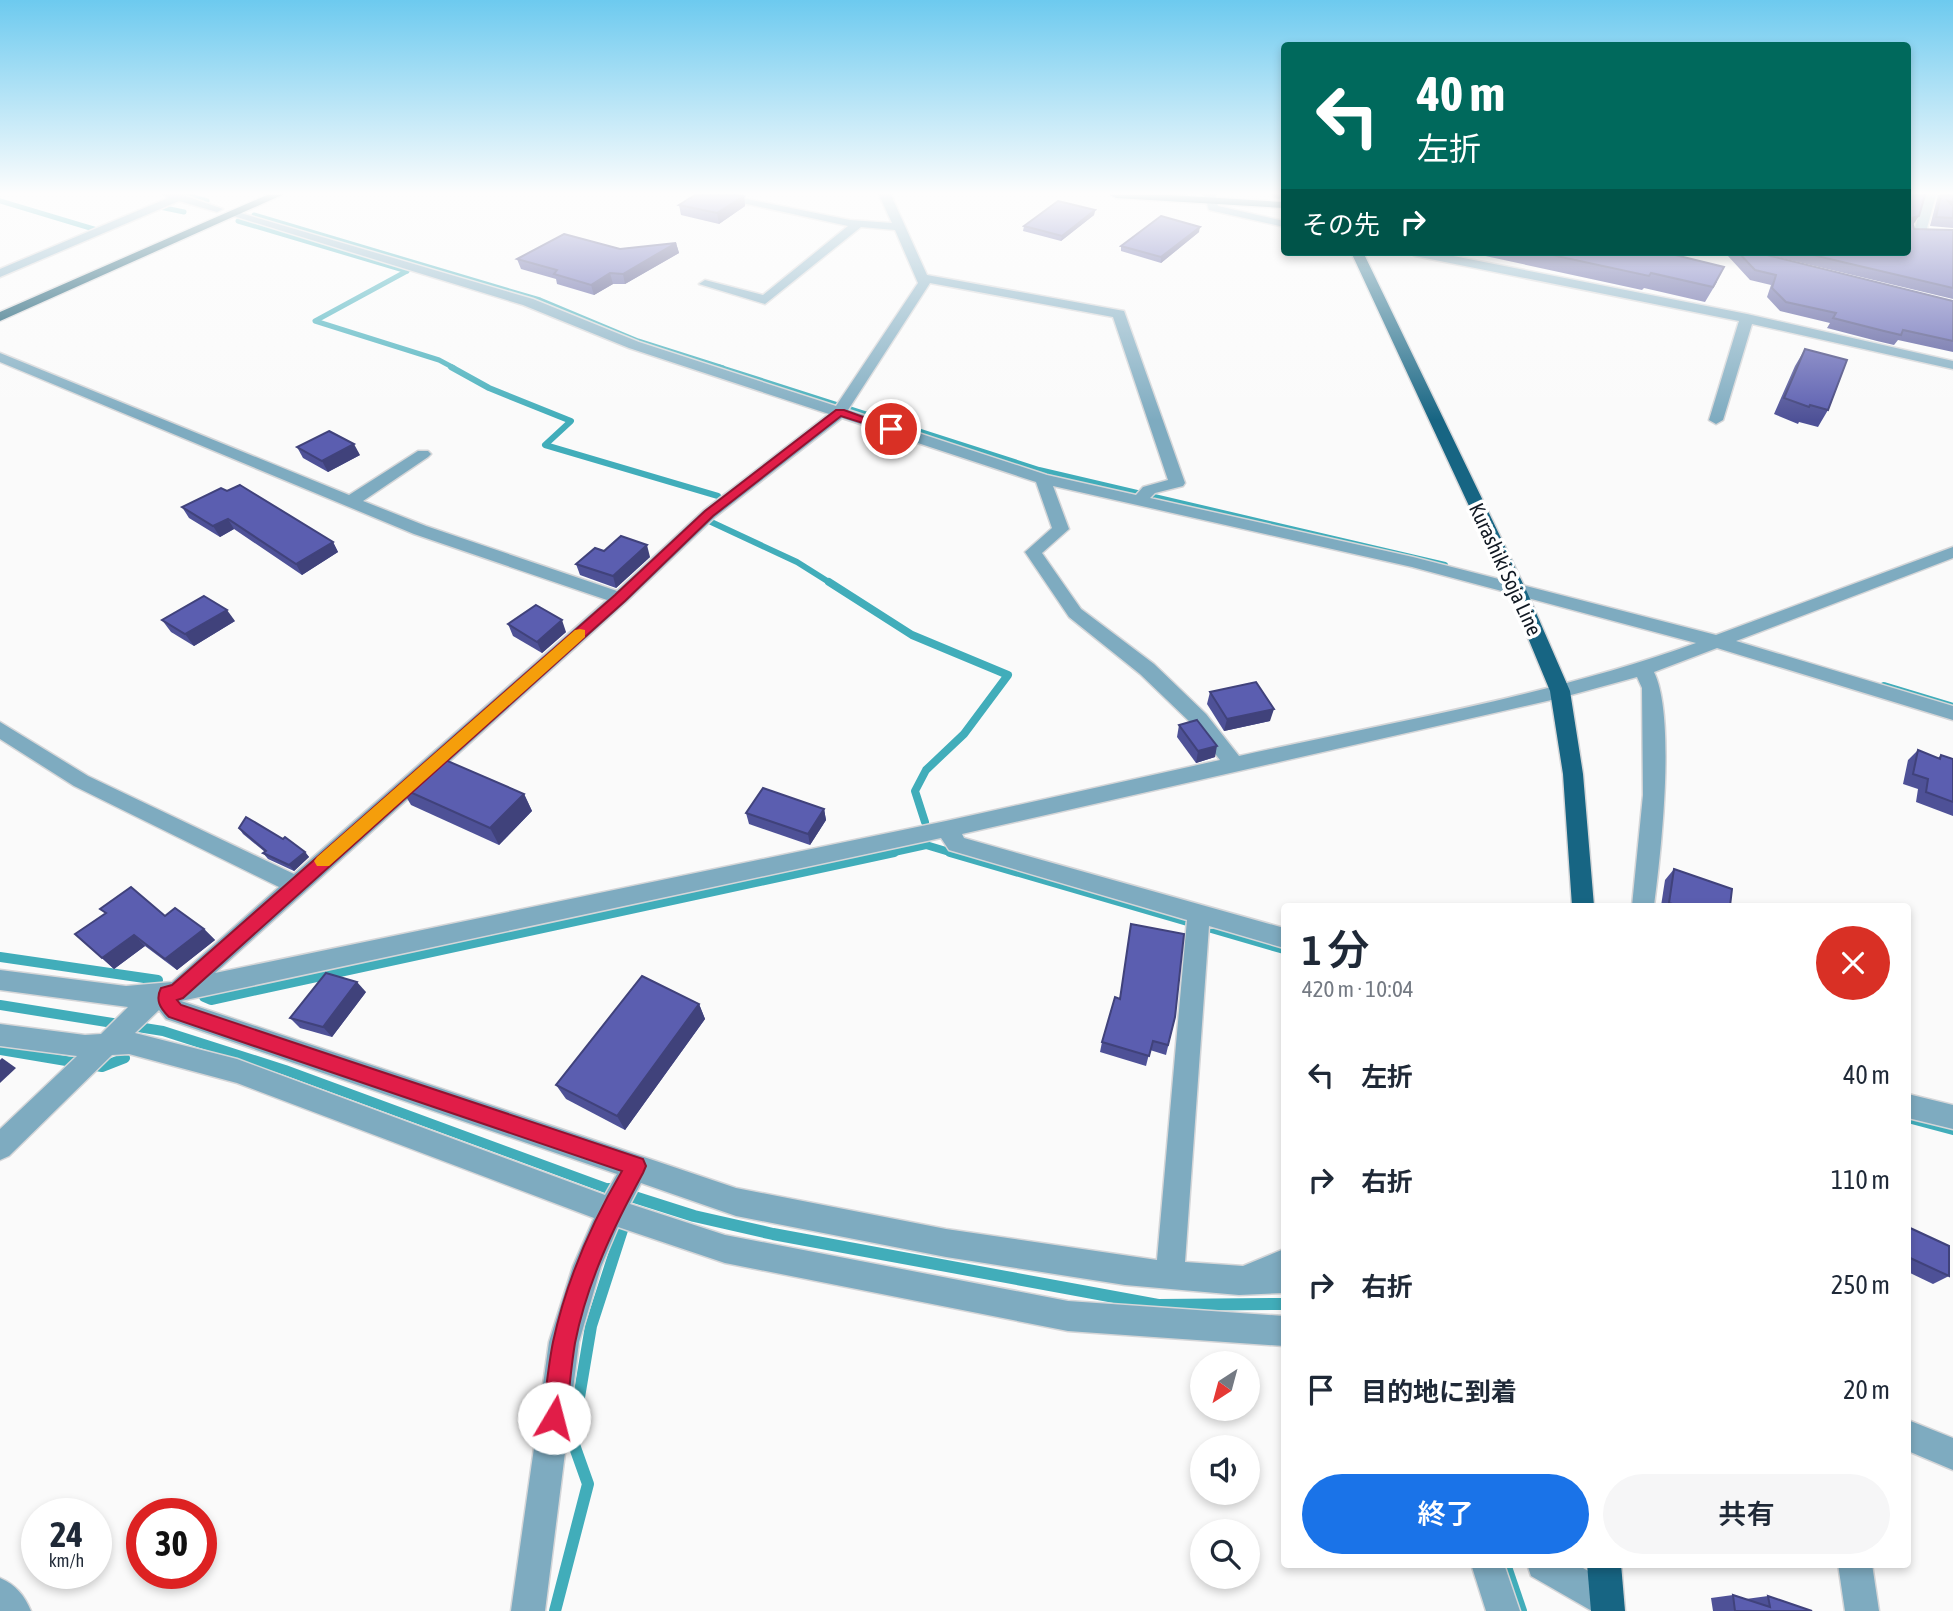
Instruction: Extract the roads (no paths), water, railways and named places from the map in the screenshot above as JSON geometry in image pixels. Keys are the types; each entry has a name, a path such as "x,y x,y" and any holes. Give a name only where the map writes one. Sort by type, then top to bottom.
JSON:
{"highway":[{"path":"0,305 79,270"},
{"path":"0,317 100,270"}],"main road":[{"name":"Kurashiki Soja Line","path":"1366,270 1518,592 1560,691 1573,774 1583,903"},
{"path":"1604,1568 1607,1605"}],"street":[{"path":"428,270 528,302 634,345 842,409 1043,479 1141,498 1413,562 1518,592 1722,640 1953,713"},
{"path":"705,284 765,300 801,270"},
{"path":"0,1147 109,1044 296,885 620,598 709,514 842,409 921,288 923,278 919,270"},
{"path":"1506,270 1747,318 1953,365"},
{"path":"923,278 1119,314 1177,483 1159,486 1141,498"},
{"path":"1716,420 1747,318"},
{"path":"0,356 420,530 620,598"},
{"path":"350,502 423,454"},
{"path":"1043,479 1061,529 1033,552 1075,613 1147,669 1199,719 1235,765"},
{"path":"0,979 126,997 167,994 946,829 1560,691 1643,669 1953,552"},
{"path":"1643,669 1652,688 1654,769 1643,903"},
{"path":"0,729 81,780 296,885"},
{"path":"946,829 957,844 1198,922 1281,937"},
{"path":"1170,1275 1198,922"},
{"path":"167,994 168,1004 175,1011 623,1189 724,1249 1069,1316 1281,1331"},
{"path":"0,1035 85,1046 129,1043 237,1071 623,1189 736,1202 946,1243 1170,1275 1239,1282 1281,1279"},
{"path":"1911,1107 1953,1117"},
{"path":"528,1611 564,1342 587,1266 623,1189"},
{"path":"1239,1282 1281,1264"},
{"path":"1911,1437 1953,1454"},
{"path":"1488,1568 1503,1611"},
{"path":"1550,1568 1607,1605"},
{"path":"1856,1568 1862,1611"},
{"path":"0,1595 14,1611"}],"waterway":[{"path":"404,270 407,271 315,321 439,360 454,368"},
{"path":"440,270 540,300 638,341 723,368"},
{"path":"451,367 489,388 571,421 545,445 718,496"},
{"path":"718,367 1039,470 1445,565"},
{"path":"709,521 797,562 832,584"},
{"path":"829,582 912,635 1008,675 964,734 926,770 915,791 925,822"},
{"path":"1884,686 1953,707"},
{"path":"885,854 926,845 956,854"},
{"path":"204,997 211,1000 894,852"},
{"path":"950,852 1281,948"},
{"path":"0,957 158,980"},
{"path":"0,1005 163,1031 285,1070 614,1191"},
{"path":"0,1050 102,1067 125,1058"},
{"path":"1911,1119 1953,1130"},
{"path":"609,1189 694,1216 773,1234 1158,1305 1281,1304"},
{"path":"555,1611 588,1484 572,1439 591,1326 623,1227"},
{"path":"1506,1568 1521,1611"}]}
